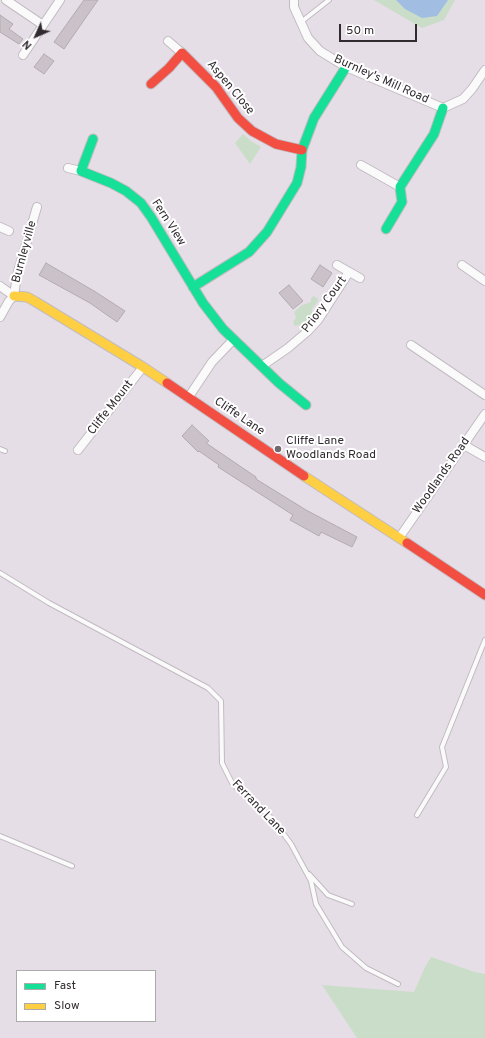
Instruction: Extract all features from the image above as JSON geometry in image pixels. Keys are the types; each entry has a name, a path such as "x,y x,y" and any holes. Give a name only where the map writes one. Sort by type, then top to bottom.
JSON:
{"street":[{"path":"6,0 43,25"},
{"path":"23,55 60,0"},
{"name":"Burnley's Mill Road","path":"294,0 294,7 308,38 320,52 346,68 443,108 463,99 485,70"},
{"path":"151,84 169,68 182,53 168,41"},
{"name":"Aspen Close","path":"182,53 216,87 238,118 252,131 276,144 292,149 302,150"},
{"path":"193,287 235,262 249,252 260,241 287,201 297,182 301,167 302,150 314,118 346,68"},
{"path":"386,229 402,202 400,187 434,134 443,108"},
{"path":"68,168 81,171 93,139"},
{"path":"361,165 400,187"},
{"name":"Fern View","path":"81,171 111,182 141,203 203,303 233,340 279,383 306,405"},
{"name":"Burnleyville","path":"14,296 16,279 37,207"},
{"path":"0,227 9,232"},
{"path":"337,265 360,278"},
{"path":"462,265 485,281"},
{"name":"Priory Court","path":"262,366 288,348 308,331 318,320 349,272"},
{"path":"0,286 14,296 9,301 0,316"},
{"name":"Cliffe Lane","path":"14,296 27,297 143,367 282,462 485,595"},
{"path":"188,398 212,362 233,340"},
{"path":"411,345 485,395"},
{"name":"Cliffe Mount","path":"78,450 143,367"},
{"name":"Woodlands Road","path":"399,538 485,414"},
{"path":"464,445 485,457"}],"lane":[{"path":"301,22 330,0"},
{"path":"0,449 6,451"},
{"name":"Ferrand Lane","path":"0,573 48,602 208,688 221,701 222,763 232,783 274,821 291,844 311,881 316,904 342,947 366,968 398,984"},
{"path":"417,815 446,767 442,747 485,640"},
{"path":"0,836 72,866"},
{"path":"304,869 328,895 352,904"}],"green space":[{"path":"374,0 455,0 444,20 422,28"},
{"path":"243,134 261,147 250,164 235,143"},
{"path":"314,296 318,299 318,301 312,309 312,315 300,329 299,325 295,326 293,322 296,318 294,312 302,305 311,302 311,298"},
{"path":"431,957 485,974 485,1038 357,1038 322,985 414,992"}],"water":[{"path":"396,0 448,0 437,16 422,18 405,9"}],"building":[{"path":"84,0 98,0 64,49 54,42"},
{"path":"0,15 13,24 9,29 23,39 19,44 0,32"},
{"path":"44,54 54,61 44,74 34,67"},
{"path":"46,263 125,311 117,322 90,303 39,275"},
{"path":"320,265 332,273 323,287 311,279"},
{"path":"289,285 303,301 293,309 279,293"},
{"path":"192,425 209,441 206,443 256,477 256,479 306,510 357,537 352,547 321,532 319,536 290,520 293,515 218,467 219,465 199,451 198,452 182,436"}],"traffic: fast":[{"path":"193,287 249,252 267,232 297,183 301,167 302,150 314,118 346,67"},
{"path":"386,229 402,202 400,187 434,134 443,108"},
{"path":"93,139 81,171 111,183 126,191 141,203 203,303 223,329 279,383 306,405"}],"traffic: slow":[{"path":"14,296 27,297 36,302 167,383"},
{"path":"304,476 407,543"}],"traffic: jam":[{"path":"151,84 169,68 182,53 216,87 238,118 252,131 276,144 302,150"},
{"path":"167,383 304,476"},
{"path":"407,543 485,595"}],"place":[{"name":"Cliffe Lane Woodlands Road","path":"278,449"}]}
